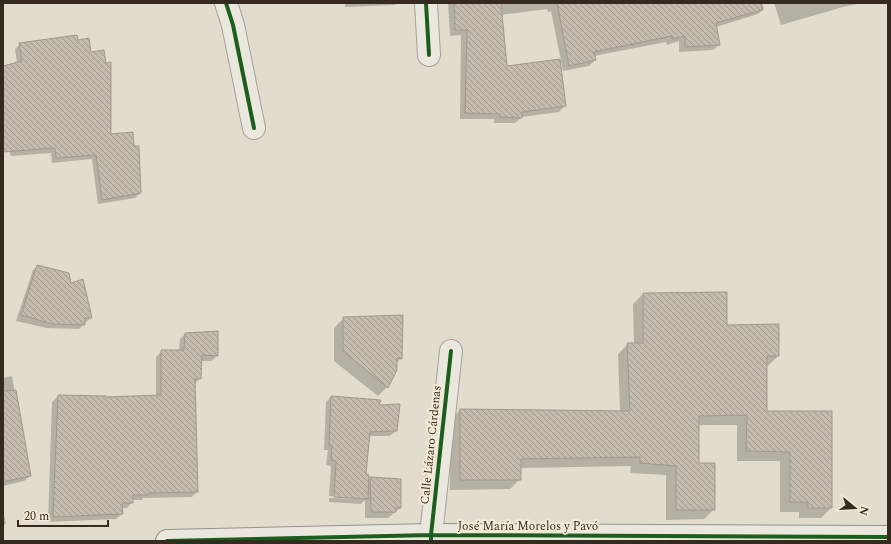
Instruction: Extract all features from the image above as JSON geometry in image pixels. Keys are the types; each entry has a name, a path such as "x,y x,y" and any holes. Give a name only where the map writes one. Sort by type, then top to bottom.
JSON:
{"street":[{"path":"226,3 233,25 254,128"},
{"path":"426,3 429,56"},
{"name":"Calle Lázaro Cárdenas","path":"431,538 451,351"},
{"name":"José María Morelos y Pavó","path":"168,541 431,538 888,537"}],"building":[{"path":"454,3 501,3 507,66 560,59 566,106 522,112 522,118 500,117 500,114 465,113 467,30 455,30"},
{"path":"557,3 761,3 762,10 716,23 720,45 685,47 685,36 672,39 672,36 594,52 596,60 569,66"},
{"path":"77,35 78,40 89,38 91,52 104,50 106,63 111,62 111,134 133,132 134,146 139,146 141,193 102,200 96,155 56,158 55,148 3,152 3,66 22,61 19,43"},
{"path":"37,265 69,273 71,283 83,279 92,318 85,318 85,325 52,324 21,315"},
{"path":"727,292 727,325 779,324 779,356 767,356 767,411 832,411 832,508 808,508 808,502 790,502 790,452 746,451 747,415 699,416 699,463 715,463 715,510 676,510 676,466 640,463 640,457 521,459 521,480 460,480 460,409 630,411 627,343 643,343 643,293"},
{"path":"403,315 402,359 397,358 397,370 388,388 343,351 343,317"},
{"path":"218,331 218,356 202,355 201,379 195,379 198,492 148,493 148,495 133,495 133,503 122,503 123,514 53,517 58,395 106,397 161,395 161,350 184,350 185,333"},
{"path":"16,390 31,476 3,482 3,391"},
{"path":"331,396 381,400 379,405 400,404 397,431 370,432 366,474 369,475 368,499 334,497 336,461 331,460 332,445 329,445"},
{"path":"370,477 401,479 401,508 395,508 396,512 371,512"}],"cycle path":[{"path":"226,3 233,25 254,128"},
{"path":"426,3 429,55"},
{"path":"431,541 451,351"},
{"path":"167,541 431,535 888,537"}]}
